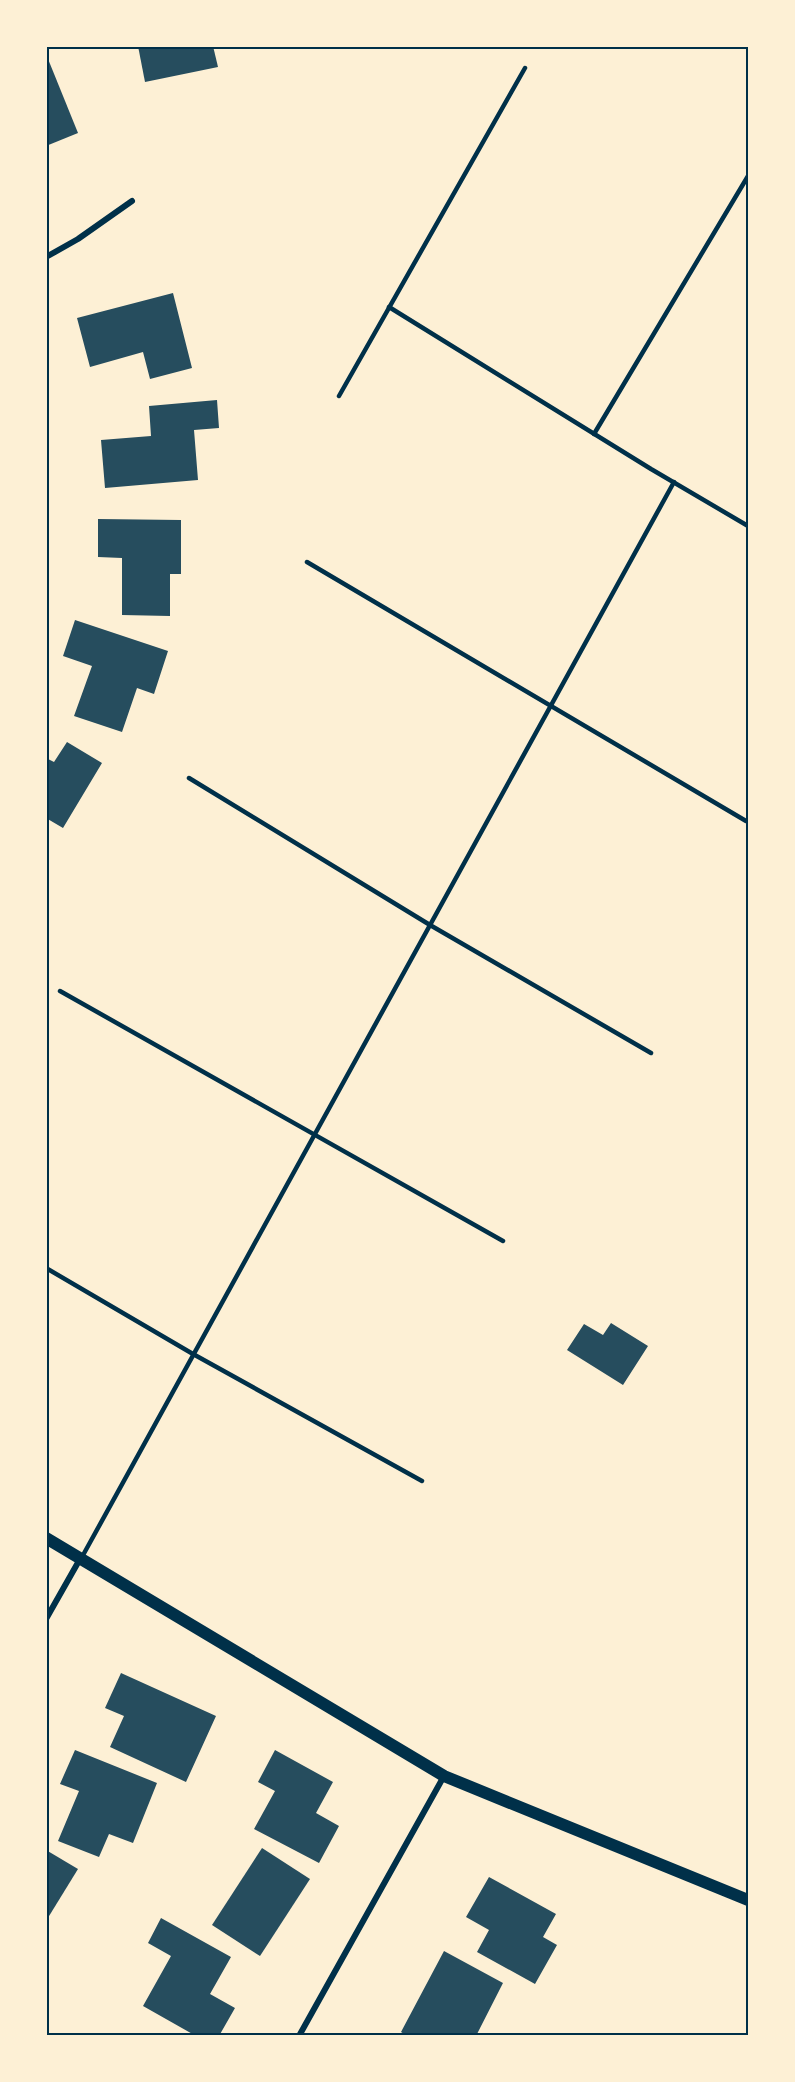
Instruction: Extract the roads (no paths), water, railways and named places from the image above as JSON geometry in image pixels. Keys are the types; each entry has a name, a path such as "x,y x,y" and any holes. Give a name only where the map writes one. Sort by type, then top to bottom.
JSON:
{"main road":[{"path":"46,1538 444,1776 748,1900"}],"street":[{"path":"46,257 78,239 132,201"},
{"path":"46,1619 80,1559"},
{"path":"299,2036 444,1776"}],"lane":[{"path":"339,396 525,68"},
{"path":"594,434 748,176"},
{"path":"389,307 748,526"},
{"path":"80,1559 674,482"},
{"path":"307,562 746,821"},
{"path":"189,778 430,925 651,1053"},
{"path":"60,991 503,1240"},
{"path":"46,1268 193,1354 422,1481"}]}
